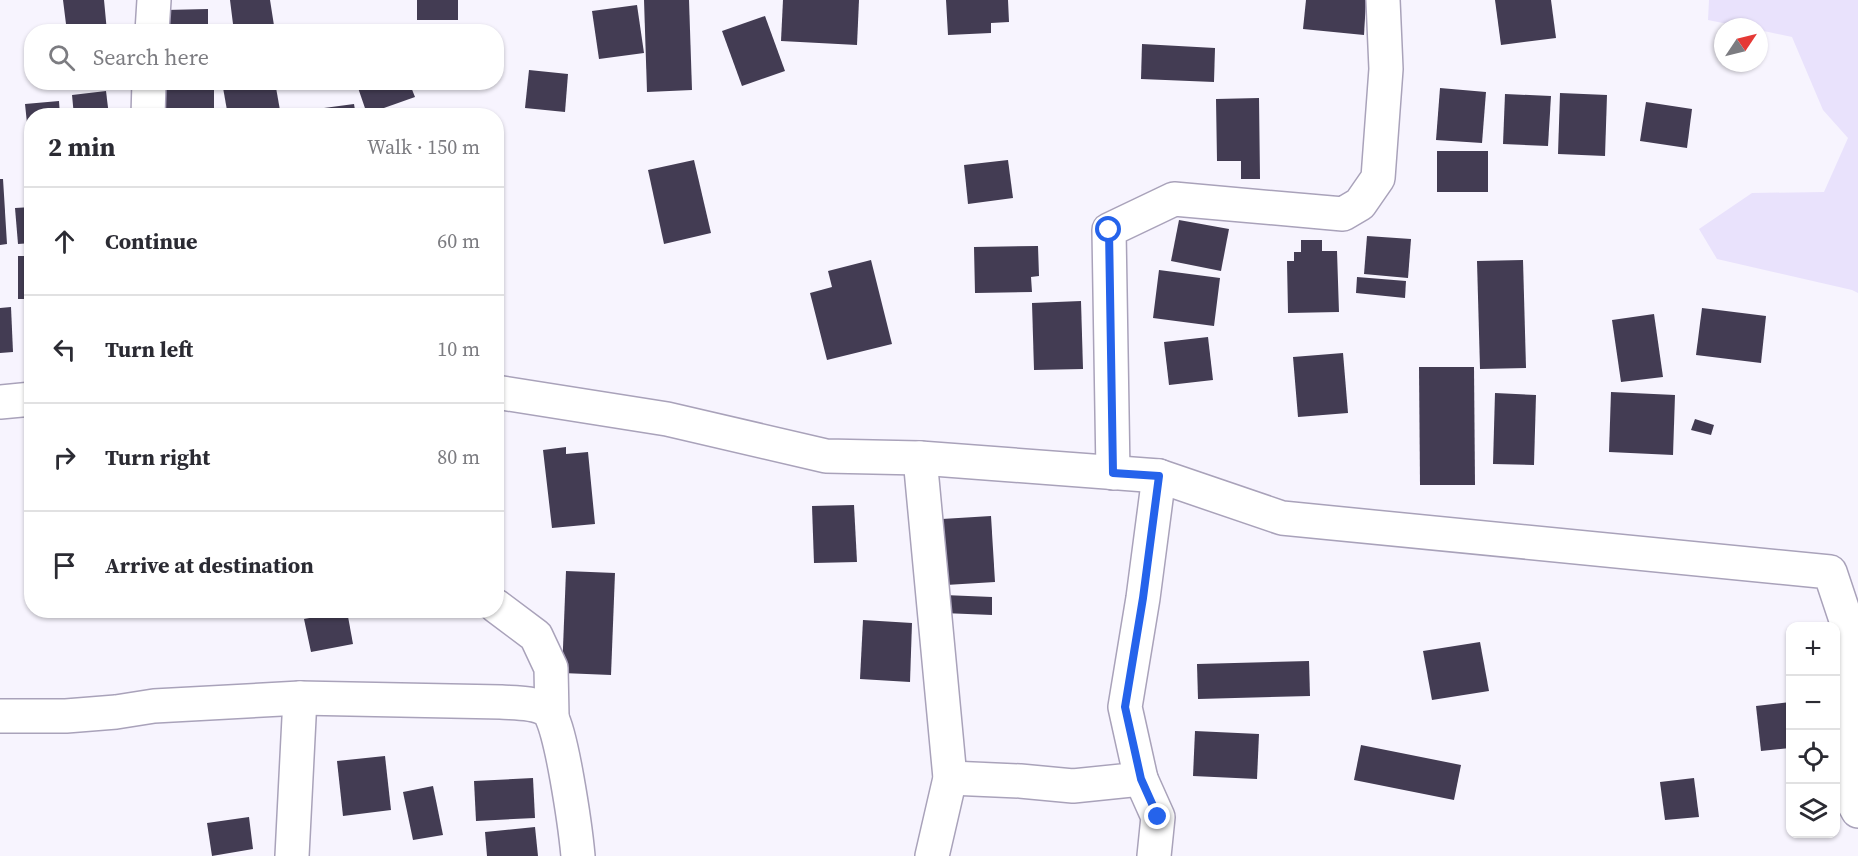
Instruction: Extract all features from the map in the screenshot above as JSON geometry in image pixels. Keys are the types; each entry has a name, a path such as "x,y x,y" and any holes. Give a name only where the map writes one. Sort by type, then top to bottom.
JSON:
{"street":[{"path":"152,24 154,0"},
{"path":"1113,473 1109,230 1174,199 1343,214 1360,204 1378,178 1386,69 1383,0"},
{"path":"148,108 149,90"},
{"path":"504,393 667,419 826,456 920,458 1159,476 1282,518 1844,574 1849,629 1848,766 1852,800 1858,811"},
{"path":"0,402 24,400"},
{"path":"920,458 950,778 932,856"},
{"path":"1154,856 1158,817 1141,779 1125,707 1143,598 1159,476"},
{"path":"504,612 536,636 550,668 552,716 576,831 578,856"},
{"path":"0,716 66,716 154,706 300,699 501,702 545,709 552,716"},
{"path":"292,856 300,699"},
{"path":"950,778 1073,786 1141,779"}],"shaded area":[{"path":"1709,0 1858,0 1858,293 1717,259 1699,229 1752,193 1824,192 1848,138 1823,110 1792,37 1768,32 1768,18 1708,20"}],"building":[{"path":"63,0 104,0 106,24 66,24"},
{"path":"230,0 270,0 274,24 233,24"},
{"path":"417,0 458,0 458,20 417,20"},
{"path":"644,0 689,0 692,90 647,92"},
{"path":"783,0 859,0 857,45 781,41"},
{"path":"946,0 1008,0 1009,22 991,23 991,33 948,35"},
{"path":"1306,0 1366,0 1364,35 1303,29"},
{"path":"1495,0 1551,0 1556,38 1501,45"},
{"path":"637,5 644,53 599,59 592,11"},
{"path":"208,9 208,24 166,24 166,10"},
{"path":"765,16 785,71 742,86 722,31"},
{"path":"1142,44 1215,48 1214,82 1141,79"},
{"path":"529,70 568,74 565,112 525,108"},
{"path":"1440,88 1486,92 1482,143 1436,140"},
{"path":"156,90 214,90 214,108 156,108"},
{"path":"223,90 276,90 280,108 227,108"},
{"path":"359,90 412,90 415,97 384,108 365,108"},
{"path":"106,91 108,108 73,108 72,95"},
{"path":"1560,93 1607,95 1605,156 1558,154"},
{"path":"1505,94 1551,96 1548,146 1503,144"},
{"path":"1259,98 1260,179 1241,179 1241,161 1217,161 1216,99"},
{"path":"59,101 59,108 25,108 25,104"},
{"path":"1646,102 1692,109 1687,148 1640,141"},
{"path":"354,104 355,108 324,108"},
{"path":"1437,151 1488,151 1488,192 1437,192"},
{"path":"694,160 711,233 664,244 648,170"},
{"path":"1008,160 1013,198 968,204 964,165"},
{"path":"0,179 3,179 7,244 0,245"},
{"path":"24,207 24,244 18,244 15,208"},
{"path":"1179,220 1229,229 1221,271 1171,261"},
{"path":"1367,236 1411,239 1408,278 1364,274"},
{"path":"1301,240 1322,240 1322,251 1337,251 1339,312 1288,313 1287,261 1294,261 1294,252 1301,252"},
{"path":"1038,246 1039,276 1031,277 1032,292 975,293 974,247"},
{"path":"18,256 24,256 24,299 18,299"},
{"path":"871,260 892,344 827,360 810,293 832,287 828,271"},
{"path":"1523,260 1526,368 1480,369 1477,261"},
{"path":"1159,270 1220,278 1214,326 1153,318"},
{"path":"1357,277 1406,281 1405,298 1356,293"},
{"path":"1081,301 1083,369 1034,370 1032,303"},
{"path":"11,307 13,352 0,353 0,308"},
{"path":"1702,308 1766,316 1761,363 1696,355"},
{"path":"1654,314 1663,377 1621,382 1612,320"},
{"path":"1208,337 1213,380 1169,385 1164,342"},
{"path":"1343,353 1348,413 1298,417 1293,357"},
{"path":"1419,367 1474,367 1475,485 1420,485"},
{"path":"1611,392 1675,395 1673,455 1609,452"},
{"path":"1495,393 1536,395 1534,465 1493,464"},
{"path":"1695,419 1714,425 1711,435 1691,430"},
{"path":"566,447 566,454 588,452 595,524 552,528 543,450"},
{"path":"854,505 857,562 814,563 812,506"},
{"path":"991,516 995,582 946,585 942,519"},
{"path":"566,571 615,573 611,675 562,673"},
{"path":"944,595 992,597 992,615 943,613"},
{"path":"348,618 353,644 311,652 304,619"},
{"path":"863,620 912,623 910,682 860,679"},
{"path":"1480,642 1489,691 1432,700 1423,651"},
{"path":"1309,661 1310,696 1198,699 1197,664"},
{"path":"1786,702 1786,748 1761,751 1756,706"},
{"path":"1195,731 1259,734 1257,779 1193,776"},
{"path":"1361,745 1461,765 1454,800 1354,780"},
{"path":"385,756 391,810 343,816 337,761"},
{"path":"533,778 535,818 476,821 474,781"},
{"path":"1694,778 1699,817 1665,820 1660,782"},
{"path":"433,786 443,835 413,840 403,792"},
{"path":"249,817 253,849 212,856 207,823"},
{"path":"535,827 538,856 487,856 485,832"}],"route":[{"path":"1109,230 1113,473 1159,476 1143,598 1125,707 1141,779 1158,817"}]}
